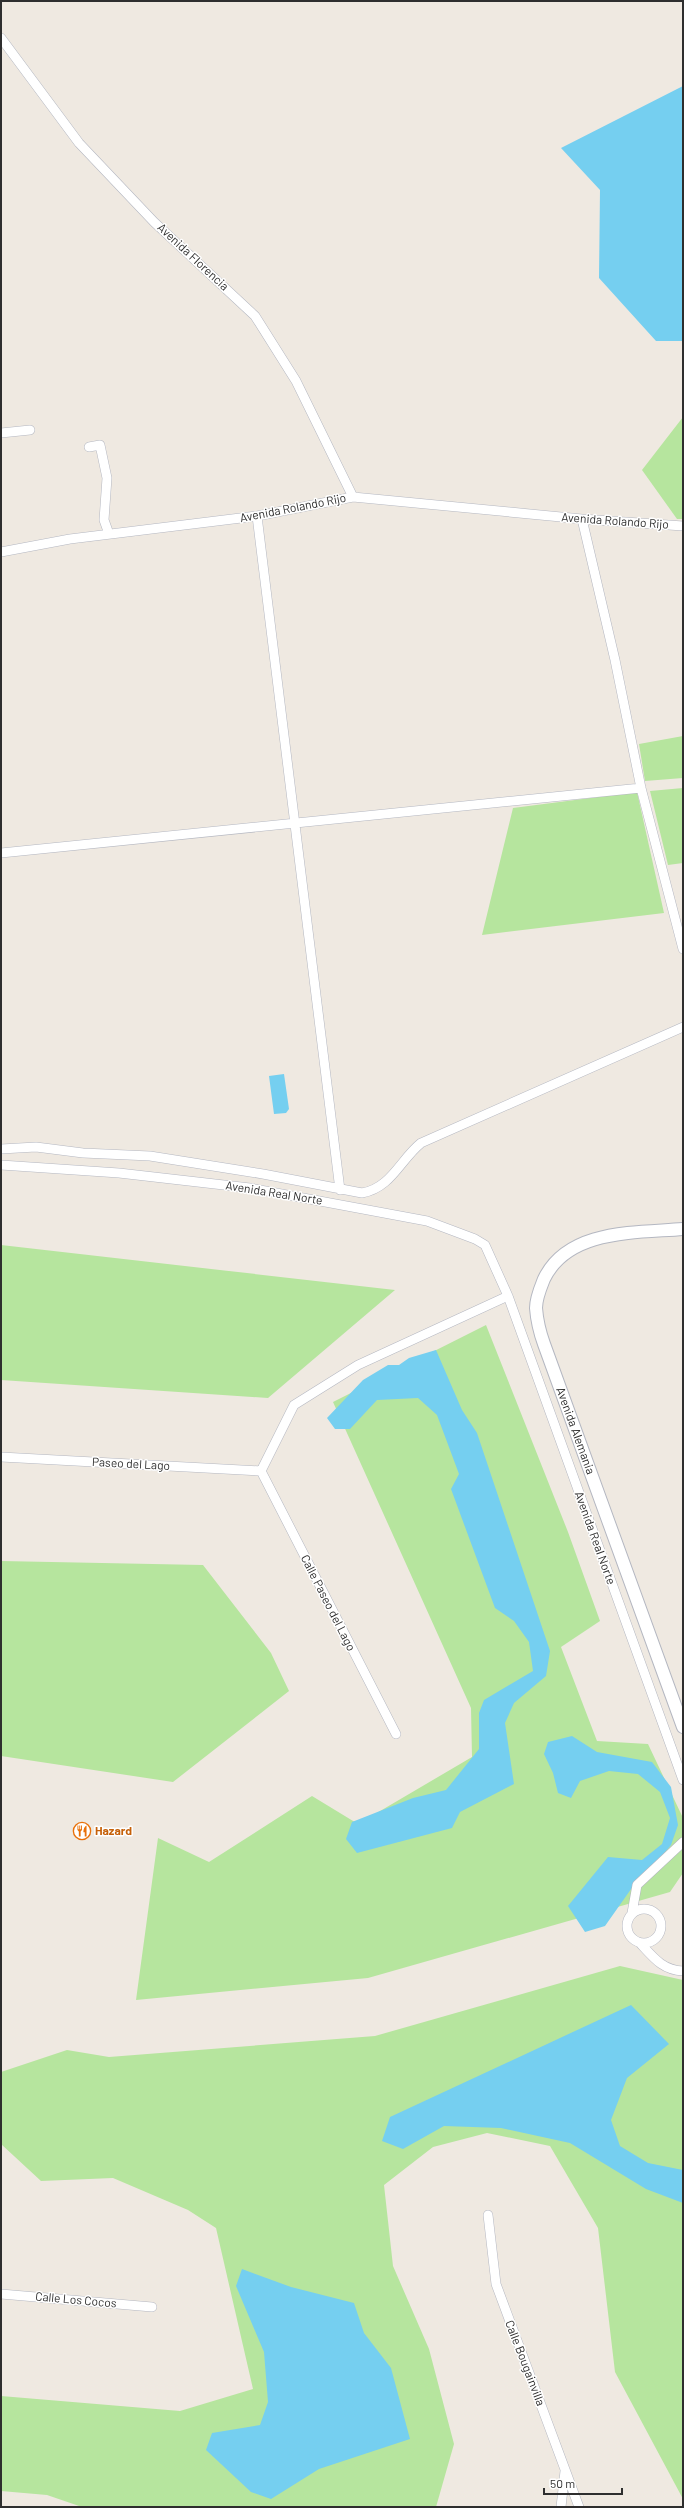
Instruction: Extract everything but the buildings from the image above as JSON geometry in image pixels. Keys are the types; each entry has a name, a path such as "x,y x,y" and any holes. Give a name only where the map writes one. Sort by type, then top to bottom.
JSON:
{"street":[{"name":"Avenida Florencia","path":"1,38 79,143 154,222 255,316 296,381 353,497"},
{"path":"1,433 30,430"},
{"path":"89,447 100,445 107,478 104,520 109,534"},
{"name":"Avenida Rolando Rijo","path":"1,552 109,534 257,516 353,497 582,519 683,526"},
{"path":"257,516 340,1190"},
{"path":"582,519 615,660 641,788 683,949"},
{"path":"1,853 641,788"},
{"path":"1,1149 36,1147 82,1153 150,1156 263,1174 340,1190 362,1193 374,1191 384,1186 409,1152 421,1143 683,1027"},
{"name":"Avenida Real Norte","path":"1,1165 119,1174 250,1188 427,1220 475,1239 485,1245 508,1296 683,1780"},
{"name":"Avenida Alemania","path":"683,1229 614,1235 596,1238 575,1246 561,1255 549,1269 537,1296 536,1308 544,1344 683,1727"},
{"path":"261,1471 294,1405 358,1365 508,1296"},
{"name":"Paseo del Lago","path":"1,1457 261,1471"},
{"name":"Calle Paseo del Lago","path":"261,1471 396,1734"},
{"path":"683,1842 641,1880 634,1898 632,1913 629,1918 628,1930 634,1939 640,1942 653,1957 665,1967 683,1971"},
{"path":"634,1898 645,1909 653,1912 660,1921 660,1928 654,1939 653,1957"},
{"path":"632,1913 645,1909"},
{"path":"640,1942 654,1939"},
{"name":"Calle Bougainvilla","path":"488,2215 496,2284 579,2507"},
{"name":"Calle Los Cocos","path":"1,2294 152,2307"},
{"path":"561,2507 566,2470"}],"green space":[{"path":"683,417 683,519 677,519 642,470"},
{"path":"683,736 683,778 645,781 639,744"},
{"path":"683,788 683,863 668,865 650,791"},
{"path":"637,792 664,913 482,935 513,808"},
{"path":"1,1245 395,1290 268,1398 1,1380"},
{"path":"486,1325 568,1532 600,1621 561,1647 597,1741 648,1744 683,1818 683,1873 670,1892 368,1978 136,2000 158,1838 209,1862 312,1796 358,1824 472,1757 471,1708 333,1402"},
{"path":"1,1561 203,1565 271,1653 289,1691 173,1782 1,1756"},
{"path":"620,1966 683,1980 683,2499 615,2372 598,2228 550,2146 487,2133 433,2147 384,2185 393,2266 429,2349 454,2444 436,2507 82,2507 47,2495 1,2491 1,2396 180,2411 253,2389 216,2228 188,2210 113,2178 41,2181 1,2144 1,2072 67,2050 109,2057 375,2036"}],"water":[{"path":"683,86 683,341 656,341 599,278 600,190 561,148"},
{"path":"284,1074 289,1109 286,1113 274,1114 269,1076"},
{"path":"436,1350 462,1410 477,1433 550,1651 546,1676 514,1703 505,1723 514,1784 460,1812 452,1828 357,1853 346,1839 352,1822 413,1798 446,1790 479,1749 479,1713 484,1700 533,1671 529,1642 514,1621 495,1608 451,1489 459,1474 437,1415 418,1398 377,1400 350,1429 335,1429 327,1418 363,1380 388,1365 399,1365 409,1358"},
{"path":"572,1736 597,1752 652,1762 671,1787 678,1825 671,1845 651,1869 636,1882 605,1926 585,1932 568,1906 608,1857 642,1860 662,1844 670,1818 660,1792 638,1774 609,1771 580,1781 571,1798 558,1793 553,1773 544,1754 548,1742"},
{"path":"631,2005 669,2044 627,2078 611,2120 620,2146 648,2163 683,2170 683,2203 646,2189 570,2143 501,2128 444,2126 403,2149 382,2141 390,2117"},
{"path":"242,2269 291,2287 354,2303 364,2333 391,2368 410,2439 319,2469 271,2499 251,2492 206,2450 212,2433 260,2425 268,2402 264,2352 236,2286"}],"place":[{"name":"Hazard","path":"82,1831"}]}
